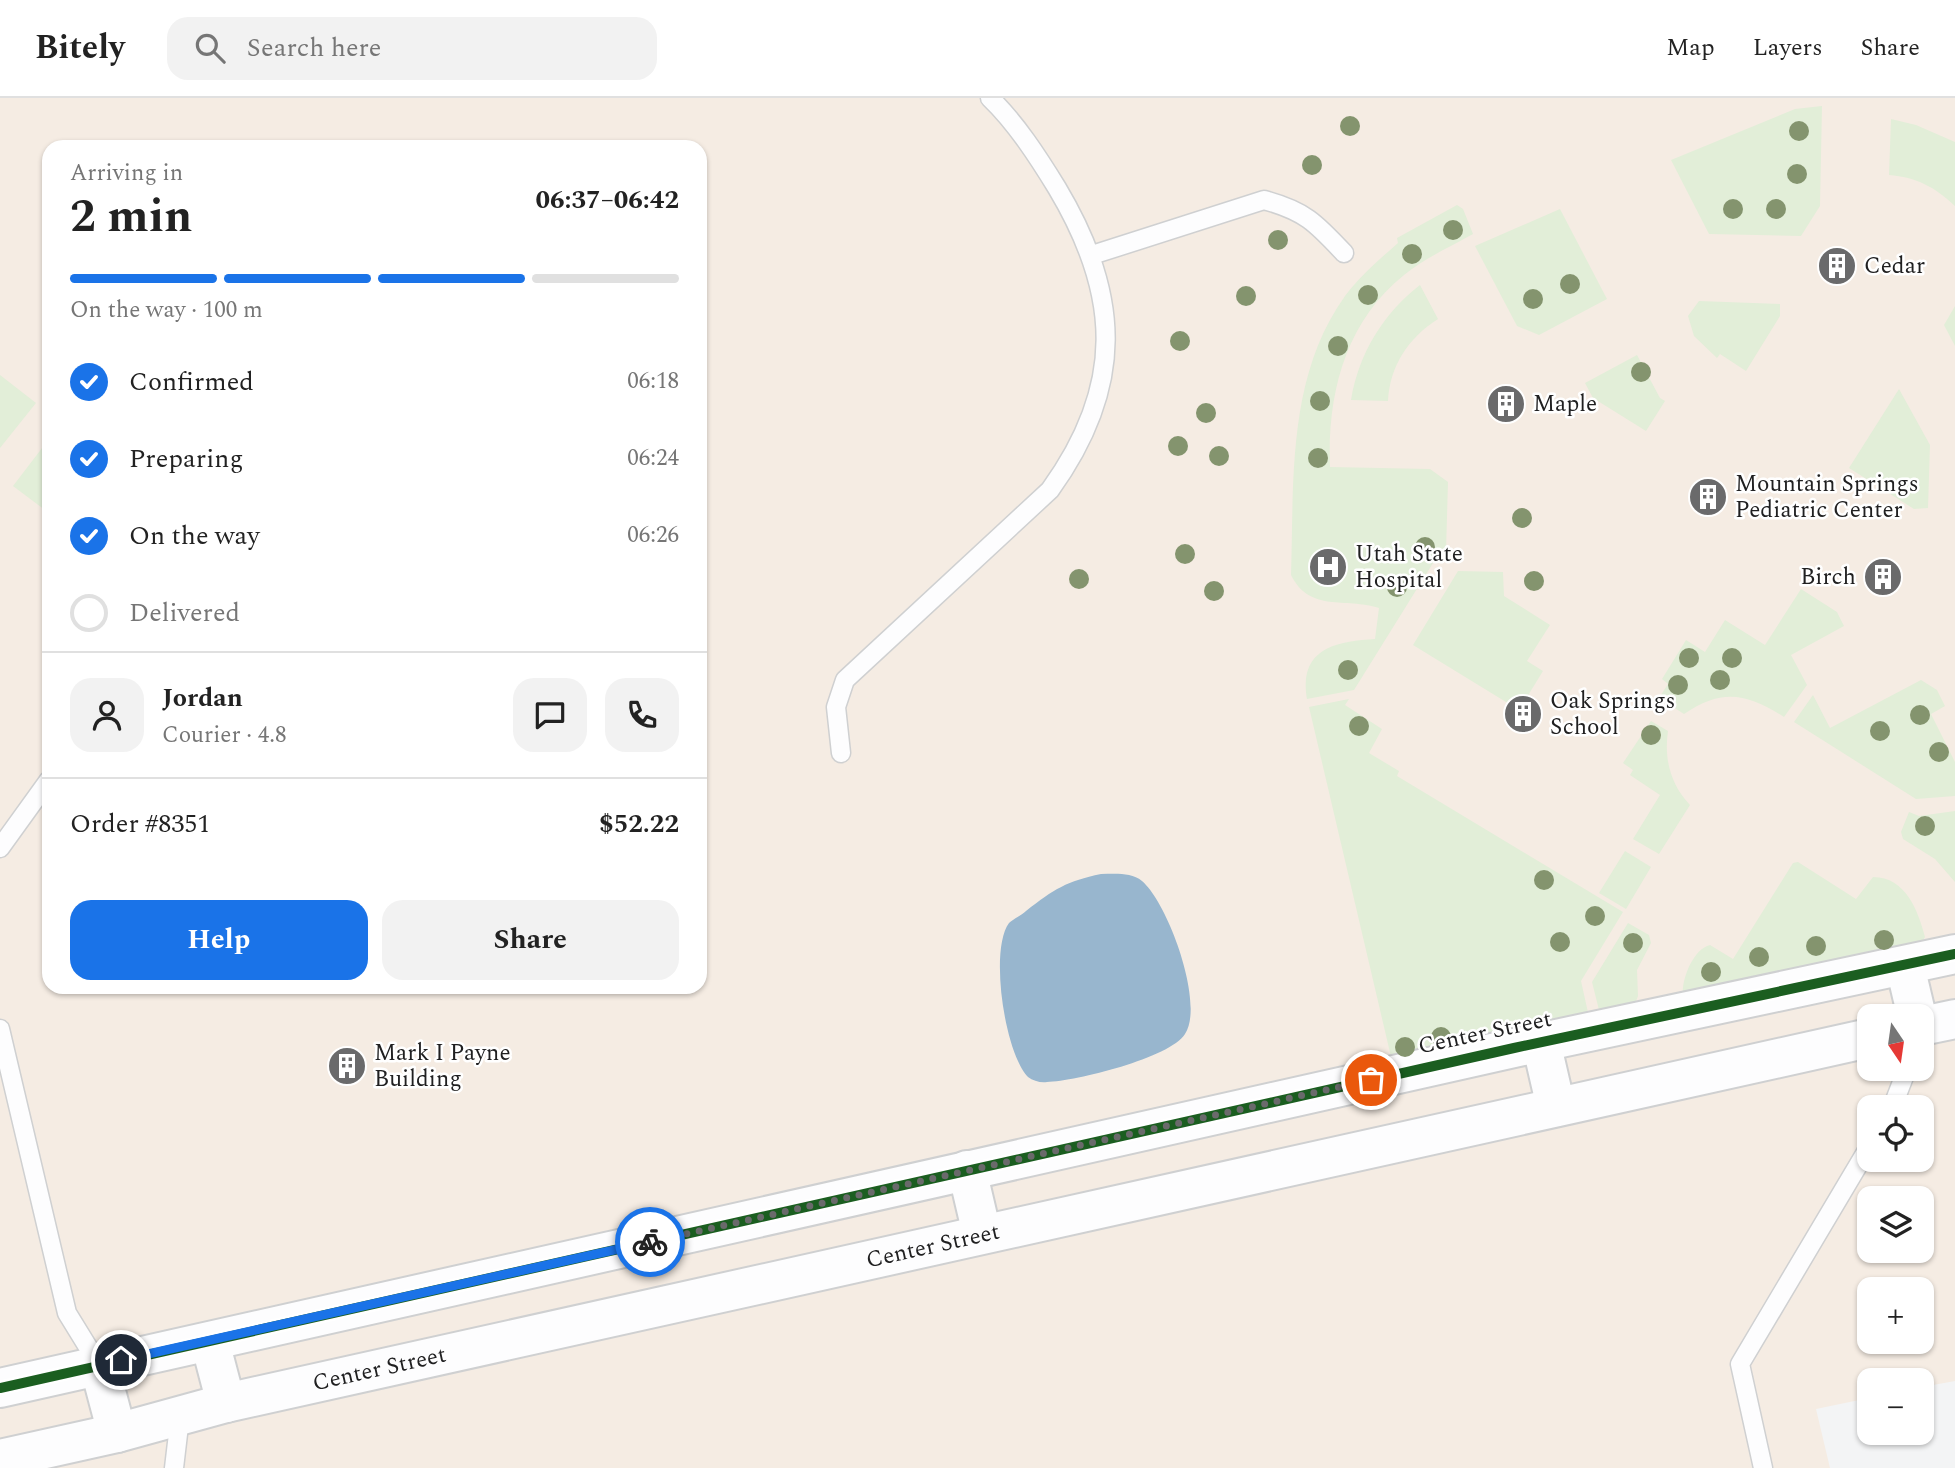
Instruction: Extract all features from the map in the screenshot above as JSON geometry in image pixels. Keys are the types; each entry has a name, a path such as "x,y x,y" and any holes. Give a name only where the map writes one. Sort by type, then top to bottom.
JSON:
{"street":[{"name":"Center Street","path":"0,1388 1541,1042 1955,954"},
{"path":"1905,966 1914,1004"},
{"path":"1934,1023 1955,1019"},
{"name":"Center Street","path":"0,1459 117,1433 226,1403 1857,1041"},
{"path":"1541,1042 1556,1107"},
{"path":"967,1170 982,1234"},
{"path":"210,1342 226,1403"},
{"path":"99,1365 117,1433"}],"lane":[{"path":"841,753 836,707 845,680 1050,490 1076,453 1103,377 1107,336 1102,295 1091,255 1043,164 990,98"},
{"path":"1091,255 1264,201 1292,207 1315,223 1344,253"},
{"path":"0,848 42,790"},
{"path":"0,1029 67,1313 99,1365"},
{"path":"1763,1468 1740,1364 1857,1167"},
{"path":"174,1468 180,1417"}],"shaded area":[{"name":"Utah State Hospital","path":"0,98 1955,98 1955,1381 1934,1385 1934,1368 1857,1368 1857,1400 1816,1409 1830,1468 0,1468"}],"green space":[{"path":"1822,106 1820,206 1801,236 1709,234 1671,160 1795,109"},
{"path":"1891,119 1916,125 1955,142 1955,206 1925,184 1889,175"},
{"path":"1457,205 1463,209 1473,234 1404,275 1367,315 1344,362 1332,413 1330,440 1330,467 1430,469 1448,482 1446,552 1438,555 1354,690 1307,699 1308,669 1314,659 1334,646 1375,639 1379,608 1318,599 1299,587 1291,575 1297,430 1313,360 1326,327 1345,296 1398,243 1397,238"},
{"path":"1560,209 1607,299 1539,335 1517,326 1475,246"},
{"path":"1420,285 1438,319 1418,335 1402,354 1392,376 1388,401 1351,400 1360,366 1375,336 1395,309"},
{"path":"1699,301 1780,304 1780,316 1746,371 1720,354 1717,358 1694,336 1688,316"},
{"path":"1955,306 1955,346 1944,325"},
{"path":"1637,355 1660,398 1665,401 1646,431 1593,398 1585,383"},
{"path":"0,375 36,403 0,448"},
{"path":"1899,389 1930,445 1928,508 1914,509 1849,468"},
{"path":"42,448 42,508 13,486"},
{"path":"1458,571 1503,572 1504,596 1550,625 1527,661 1543,671 1519,710 1413,645"},
{"path":"1801,589 1837,612 1844,626 1791,655 1807,685 1784,717 1758,703 1734,697 1710,700 1684,714 1659,698 1668,684 1662,679 1686,640 1705,652 1725,620 1765,645"},
{"path":"1921,680 1937,690 1945,706 1931,714 1955,762 1955,796 1916,799 1794,722 1813,695 1830,728"},
{"path":"1349,699 1345,705 1382,729 1369,753 1399,771 1397,776 1623,912 1581,981 1589,1017 1392,1061 1309,707"},
{"path":"1651,721 1668,731 1670,770 1683,797 1690,805 1659,854 1633,839 1660,795 1630,775 1633,770 1623,763"},
{"path":"1955,811 1955,882 1935,859 1903,839 1901,832 1909,812 1919,816"},
{"path":"1625,851 1651,867 1626,909 1599,893"},
{"path":"1798,862 1856,899 1873,877 1894,883 1909,897 1919,917 1925,937 1921,944 1683,996 1686,974 1698,952 1710,945 1733,959 1793,863"},
{"path":"1628,923 1649,935 1651,943 1637,970 1638,996 1634,1006 1600,1014 1592,982"}],"water":[{"path":"1101,874 1133,876 1142,881 1152,893 1181,954 1187,978 1190,1020 1185,1034 1176,1043 1142,1059 1121,1067 1061,1081 1035,1081 1028,1077 1020,1065 1007,1025 1000,978 1003,936 1009,923 1053,891"}],"cycle path":[{"path":"0,1388 1514,1048 1955,954"}],"way so far":[{"path":"650,1242 1371,1080"}],"place":[{"name":"Cedar","path":"1837,266"},
{"name":"Maple","path":"1506,404"},
{"name":"Mountain Springs Pediatric Center","path":"1708,497"},
{"name":"Utah State Hospital","path":"1328,567"},
{"name":"Birch","path":"1883,577"},
{"name":"Oak Springs School","path":"1523,714"},
{"name":"Mark I Payne Building","path":"347,1066"}],"route":[{"path":"121,1360 650,1242"}]}
